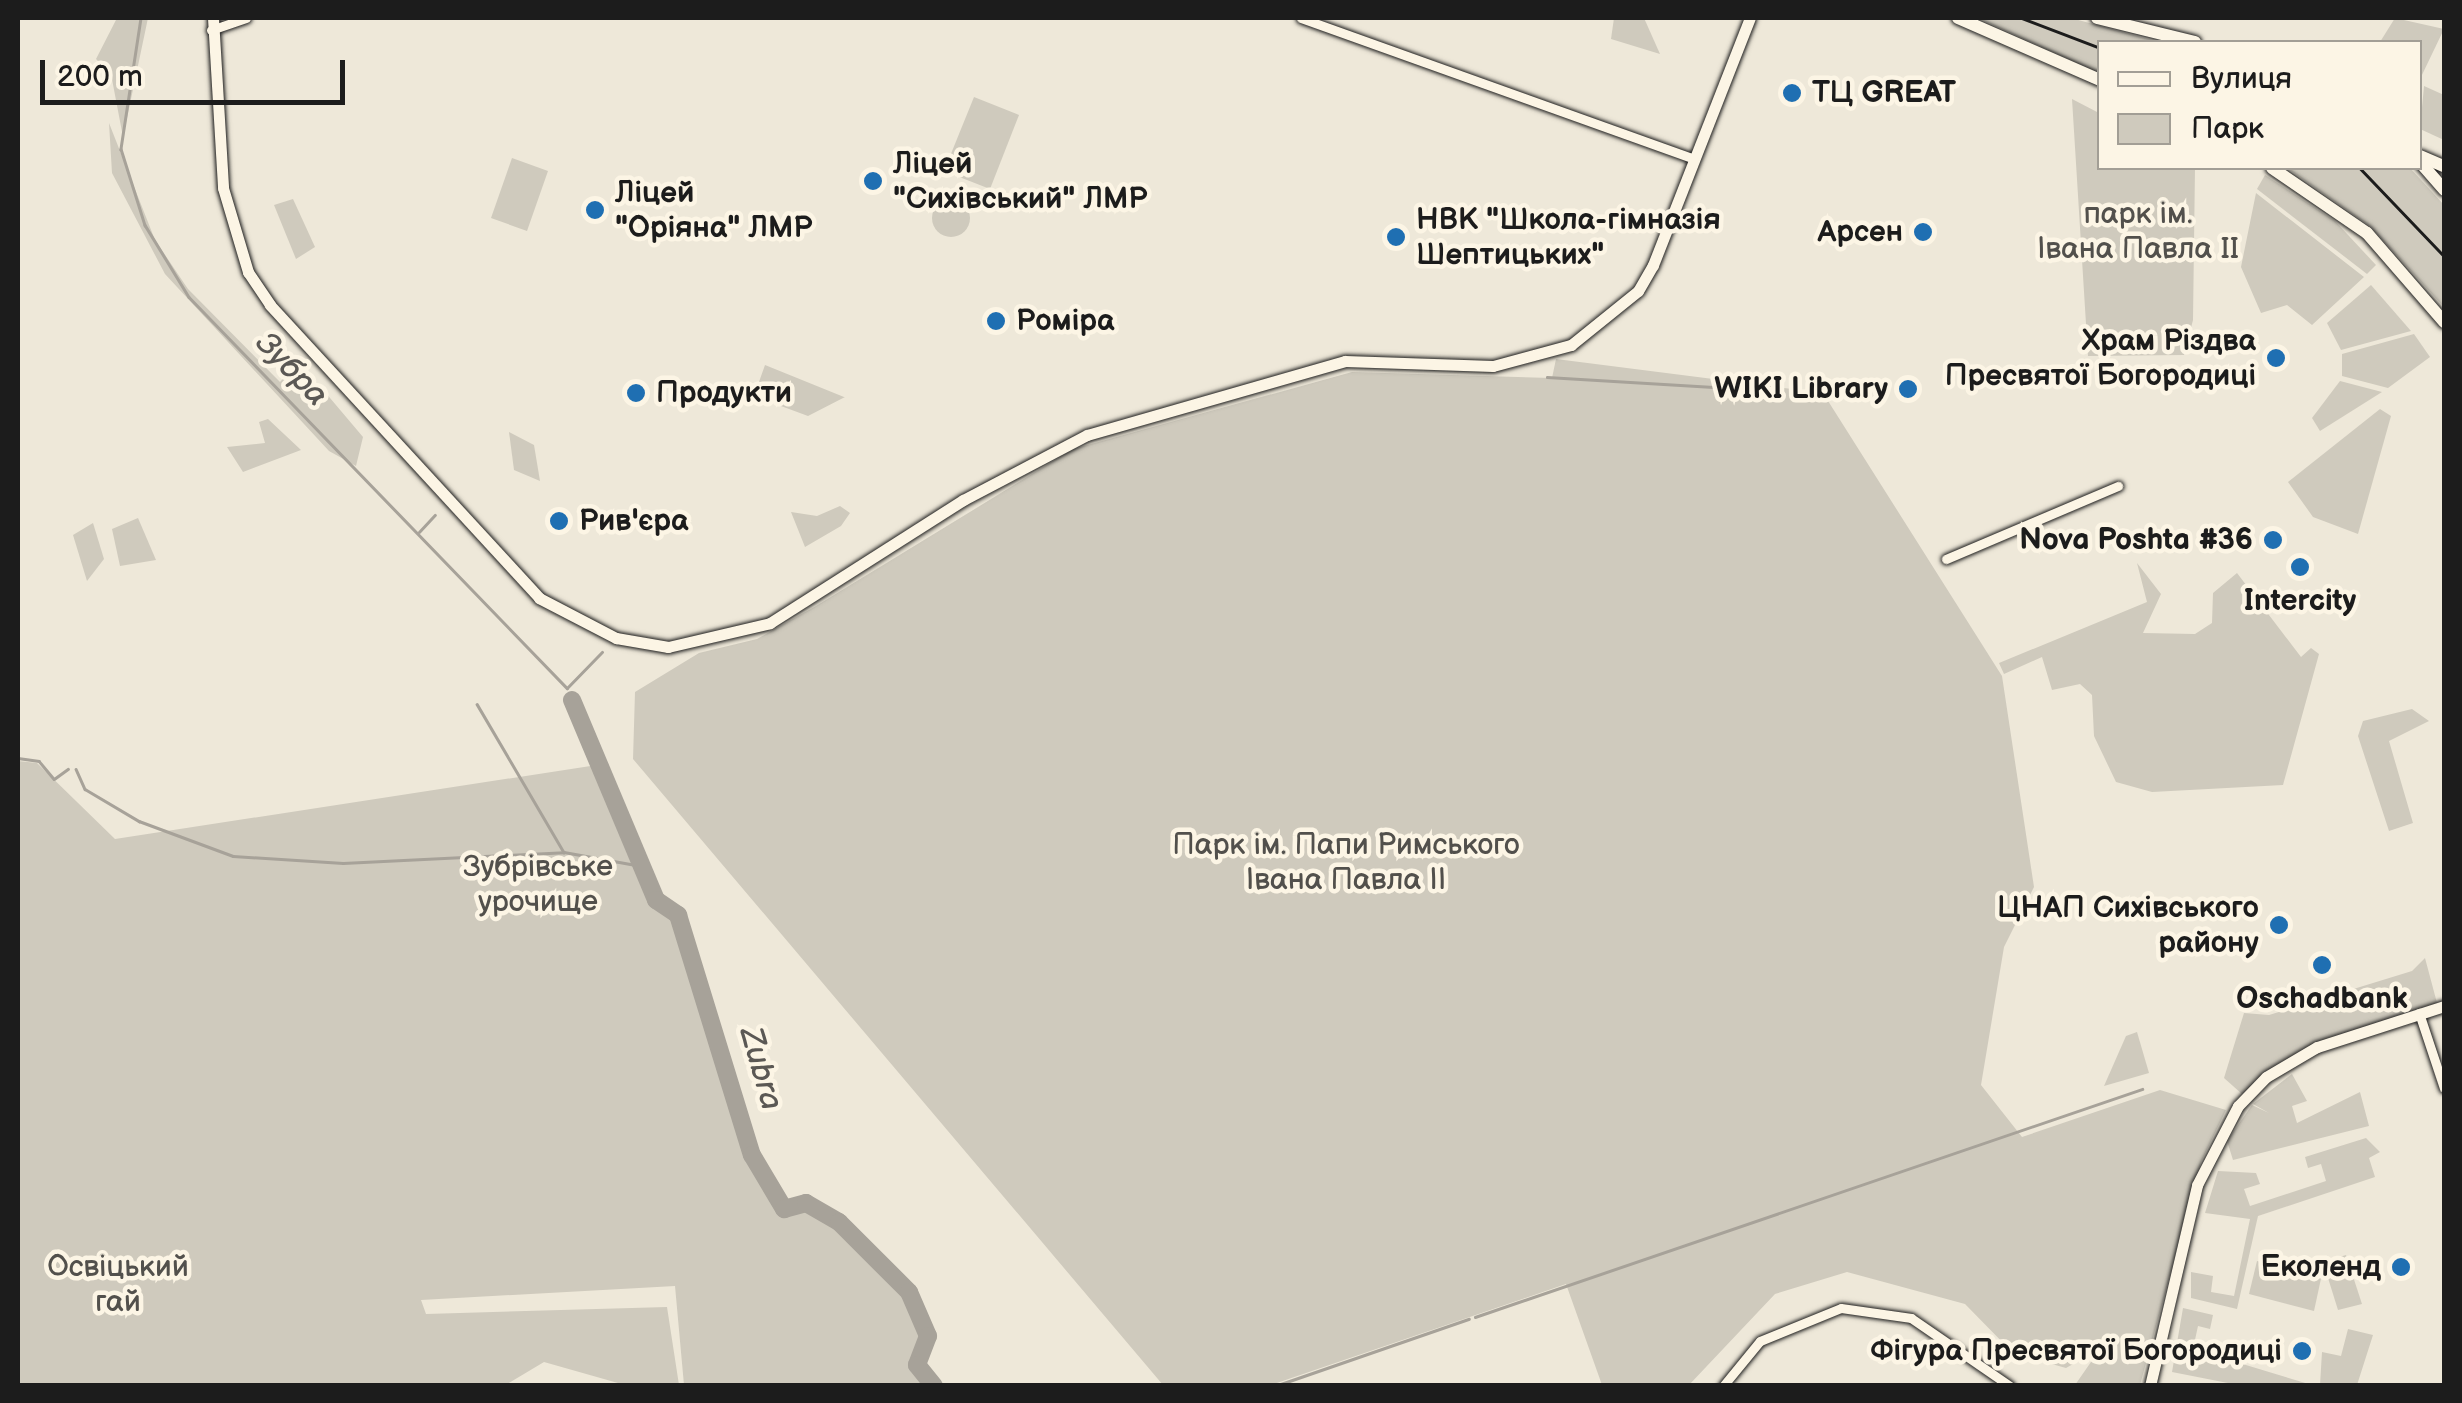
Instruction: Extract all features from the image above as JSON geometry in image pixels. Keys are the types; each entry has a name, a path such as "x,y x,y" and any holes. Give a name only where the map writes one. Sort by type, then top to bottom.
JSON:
{"main road":[{"path":"1958,18 2097,79"},
{"path":"2097,18 2187,40"},
{"path":"2422,161 2444,190"},
{"path":"2275,170 2367,233 2444,322"}],"street":[{"path":"246,18 212,24 222,188 248,272 270,306 539,598 616,638 668,647 770,623 962,500 1087,434 1345,361 1505,365 1572,345 1638,291 1750,18"},
{"path":"1300,18 1694,159"},
{"path":"1946,559 2118,486"},
{"path":"2150,1386 2197,1186 2238,1106 2266,1077 2317,1047 2444,1006"},
{"path":"2419,1014 2444,1088"},
{"path":"1722,1386 1760,1341 1841,1308 1911,1318 2010,1386"}],"green space":[{"path":"117,18 148,18 123,137 111,74 96,59"},
{"path":"1614,18 1644,18 1660,54 1611,39"},
{"path":"1978,18 2071,18 2152,40 2097,40 2097,72"},
{"path":"2395,18 2444,29 2422,75 2422,40 2381,40"},
{"path":"2424,86 2444,95 2444,140 2422,130"},
{"path":"974,97 1019,115 990,189 944,171"},
{"name":"парк ім. Івана Павла II","path":"2072,99 2097,112 2097,170 2195,170 2193,320 2184,355 2088,356"},
{"path":"109,123 155,240 188,289 280,382 291,370 319,385 363,437 356,466 329,451 165,274 112,173"},
{"path":"512,158 548,171 527,231 491,218"},
{"path":"2290,170 2412,170 2444,205 2443,306 2370,226"},
{"path":"2265,175 2335,221 2376,265 2367,274 2257,189"},
{"path":"2256,193 2364,277 2312,325 2287,305 2261,313 2241,267"},
{"path":"293,199 315,247 296,259 274,205"},
{"path":"951,199 964,205 970,218 964,231 951,237 938,231 932,218 938,205"},
{"path":"2371,285 2411,331 2341,350 2327,323"},
{"path":"2414,334 2430,357 2388,388 2342,376 2342,354"},
{"name":"Парк ім. Папи Римського Івана Павла ІІ","path":"1556,359 1823,393 2002,676 2034,887 2004,947 1981,1085 2022,1137 2160,1090 2226,1110 2201,1162 2140,1385 2075,1385 2100,1349 2066,1368 2013,1353 1965,1304 1847,1272 1775,1294 1689,1385 1602,1385 1566,1284 1271,1385 1163,1385 633,759 635,692 699,653 757,639 1073,449 1352,372 1552,378"},
{"path":"765,365 845,397 808,416 754,396"},
{"path":"2340,381 2382,392 2320,431 2312,418"},
{"path":"2380,409 2391,416 2358,534 2313,517 2288,482"},
{"path":"268,419 301,450 243,472 227,447 265,443 259,422"},
{"path":"509,432 534,445 540,481 514,470"},
{"path":"840,506 850,513 841,526 805,547 791,512 817,516"},
{"path":"138,518 156,560 120,566 112,529"},
{"path":"93,523 104,559 87,581 73,535"},
{"path":"2137,563 2161,594 2143,633 2195,634 2212,623 2213,593 2237,573 2301,657 2311,648 2319,654 2283,785 2152,792 2116,782 2094,736 2092,695 2080,684 2052,690 2042,657 2004,674 1999,663 2147,602"},
{"path":"2412,709 2429,721 2389,741 2413,823 2389,831 2358,736 2363,721"},
{"path":"18,761 37,763 115,839 597,765 656,900 678,915 752,1156 784,1209 806,1203 839,1222 909,1292 928,1336 917,1365 934,1385 684,1385 675,1286 421,1300 426,1314 667,1307 679,1385 625,1385 544,1362 504,1386 18,1385"},
{"path":"2425,958 2437,1003 2315,1043 2242,1094 2224,1078 2244,1013 2269,1015 2412,971"},
{"path":"2137,1032 2149,1073 2104,1086 2126,1036"},
{"path":"2292,1074 2307,1101 2292,1106 2297,1123 2360,1092 2369,1126 2233,1160 2227,1141 2252,1105 2269,1113 2253,1104"},
{"path":"2366,1138 2380,1152 2369,1158 2375,1177 2258,1216 2237,1309 2191,1298 2191,1272 2213,1276 2211,1292 2234,1296 2250,1219 2205,1213 2218,1171 2256,1173 2260,1184 2244,1189 2250,1206 2326,1181 2321,1164 2308,1168 2305,1157"},
{"path":"2346,1255 2362,1304 2338,1310 2323,1262"},
{"path":"2257,1261 2322,1274 2314,1311 2249,1294"},
{"path":"2183,1308 2213,1315 2210,1329 2198,1326 2193,1349 2312,1385 2238,1385 2172,1372"},
{"path":"2348,1329 2373,1335 2357,1385 2320,1385 2322,1352 2341,1356"}],"waterway":[{"name":"Зубра","path":"141,18 121,149 145,225 189,297 567,688 602,652"},
{"path":"1547,377 1751,389"},
{"path":"419,532 435,515"},
{"name":"Zubra","path":"572,700 656,900 678,915 752,1155 784,1209 806,1203 839,1222 909,1292 928,1336 917,1365 934,1386"},
{"path":"477,704 564,852"},
{"path":"18,758 39,761 54,779 68,769"},
{"path":"76,769 85,789 139,821 233,856 343,863 564,852 641,866"},
{"path":"1475,1317 2142,1089"},
{"path":"1275,1386 1469,1319"}],"tram line":[{"path":"2022,18 2097,47"},
{"path":"2362,170 2444,256"}],"place":[{"name":"ТЦ GREAT","path":"1792,93"},
{"name":"Ліцей \"Сихівський\" ЛМР","path":"873,181"},
{"name":"Ліцей \"Оріяна\" ЛМР","path":"595,210"},
{"name":"Арсен","path":"1923,232"},
{"name":"НВК \"Школа-гімназія Шептицьких\"","path":"1396,237"},
{"name":"Роміра","path":"996,321"},
{"name":"Храм Різдва Пресвятої Богородиці","path":"2276,358"},
{"name":"WIKI Library","path":"1908,389"},
{"name":"Продукти","path":"636,393"},
{"name":"Рив'єра","path":"559,521"},
{"name":"Nova Poshta #36","path":"2273,540"},
{"name":"Intercity","path":"2300,567"},
{"name":"ЦНАП Сихівського району","path":"2279,925"},
{"name":"Oschadbank","path":"2322,965"},
{"name":"Еколенд","path":"2401,1267"},
{"name":"Фігура Пресвятої Богородиці","path":"2302,1351"}],"park label":[{"name":"Зубрівське урочище","path":"538,884"},
{"name":"Освіцький гай","path":"118,1284"}]}
